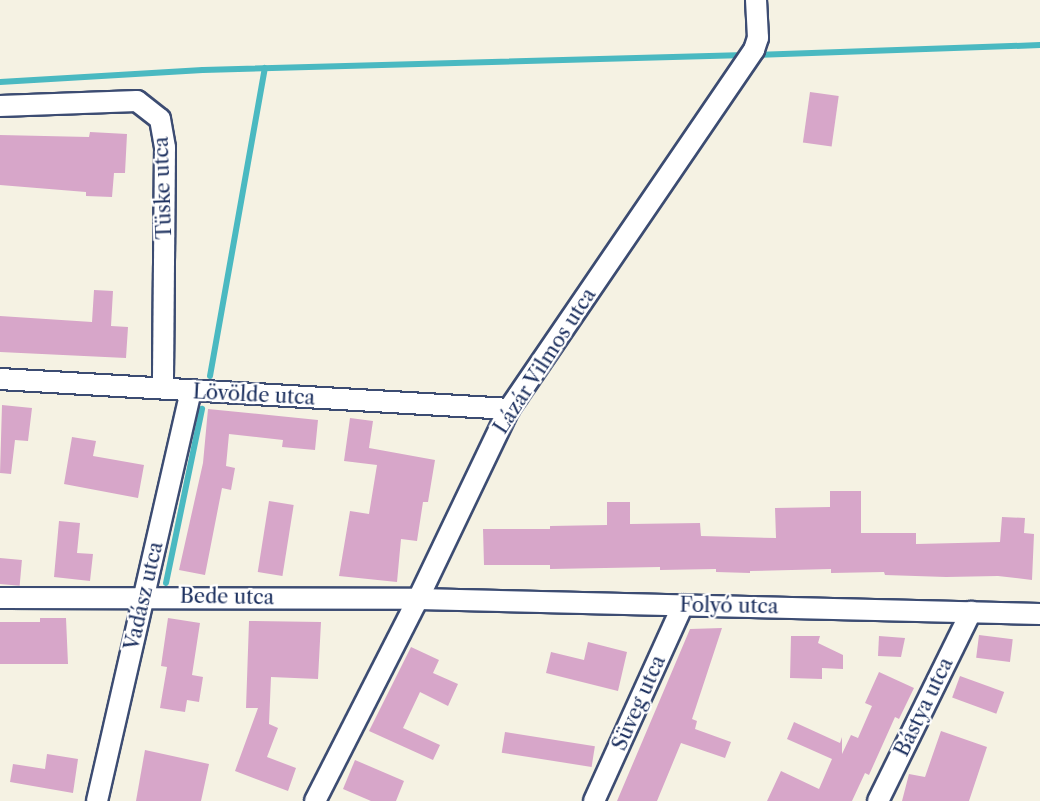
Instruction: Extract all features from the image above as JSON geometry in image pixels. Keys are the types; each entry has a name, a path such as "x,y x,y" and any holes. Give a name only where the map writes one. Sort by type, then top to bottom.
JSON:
{"street":[{"name":"Lázár Vilmos utca","path":"315,801 418,599 509,408 749,57 758,38 756,0"},
{"name":"Tüske utca","path":"0,106 137,101 160,119 166,159 163,387"},
{"name":"Lövölde utca","path":"0,379 163,387 191,392 509,408"},
{"name":"Vadász utca","path":"97,801 191,392"},
{"name":"Bede utca","path":"0,598 418,599"},
{"name":"Folyó utca","path":"418,599 1040,614"},
{"name":"Süveg utca","path":"594,801 683,605"},
{"name":"Bástya utca","path":"878,801 971,612"}],"building":[{"path":"810,92 839,96 832,147 803,143"},
{"path":"90,132 127,134 125,173 114,173 112,197 86,196 86,192 0,185 0,135 89,137"},
{"path":"94,290 113,291 111,326 128,327 126,358 0,352 0,316 92,322"},
{"path":"2,405 32,408 28,441 15,440 11,474 0,473"},
{"path":"208,409 318,420 315,450 282,447 283,440 229,434 226,466 235,468 231,490 222,488 205,575 179,570 203,463"},
{"path":"350,418 373,421 369,448 435,460 428,502 423,502 417,541 401,539 397,582 339,576 350,511 369,514 377,465 344,461"},
{"path":"72,437 96,441 93,456 144,465 138,498 64,484"},
{"path":"830,491 861,491 861,533 916,533 916,544 1000,542 1002,517 1025,518 1024,533 1034,534 1032,580 998,576 885,575 884,572 831,573 831,569 750,571 750,573 716,572 716,569 660,570 660,567 550,569 550,565 484,565 483,529 550,529 550,526 607,525 607,502 630,502 630,524 700,523 701,536 776,538 775,508 830,507"},
{"path":"269,501 294,505 282,576 258,572"},
{"path":"59,521 80,523 77,553 93,554 90,581 54,577"},
{"path":"0,558 22,560 20,586 0,584"},
{"path":"40,618 66,618 68,664 0,664 0,622 40,622"},
{"path":"168,618 200,623 192,675 203,677 199,702 187,700 185,712 160,708 167,667 161,666"},
{"path":"249,621 321,622 318,679 271,677 269,724 278,728 267,757 296,768 288,791 235,771 258,708 246,708"},
{"path":"722,628 692,719 697,721 695,729 731,742 725,758 681,743 657,801 617,801 690,629"},
{"path":"979,635 1013,639 1010,662 976,658"},
{"path":"791,636 820,636 818,643 843,655 843,669 822,668 822,679 790,678"},
{"path":"879,636 905,638 901,657 878,656"},
{"path":"588,642 627,652 618,691 546,673 551,652 584,660"},
{"path":"411,647 439,660 433,673 458,684 448,706 420,692 403,728 440,745 433,760 369,731"},
{"path":"879,672 914,688 899,719 895,717 869,775 865,773 852,801 767,801 781,771 819,789 832,759 787,739 794,722 840,743 842,737 842,754 851,735 858,738 872,706 865,703"},
{"path":"960,676 1004,692 996,714 952,698"},
{"path":"941,731 987,747 969,801 902,801 909,774 925,777"},
{"path":"505,732 595,746 592,767 502,753"},
{"path":"145,750 209,764 201,801 136,801"},
{"path":"47,754 78,759 73,793 10,782 13,764 45,769"},
{"path":"355,760 404,781 396,801 371,801 343,789"}],"waterway":[{"path":"756,55 1040,45"},
{"path":"0,82 203,70 746,55"},
{"path":"210,376 265,68"},
{"path":"166,583 202,409"}]}
